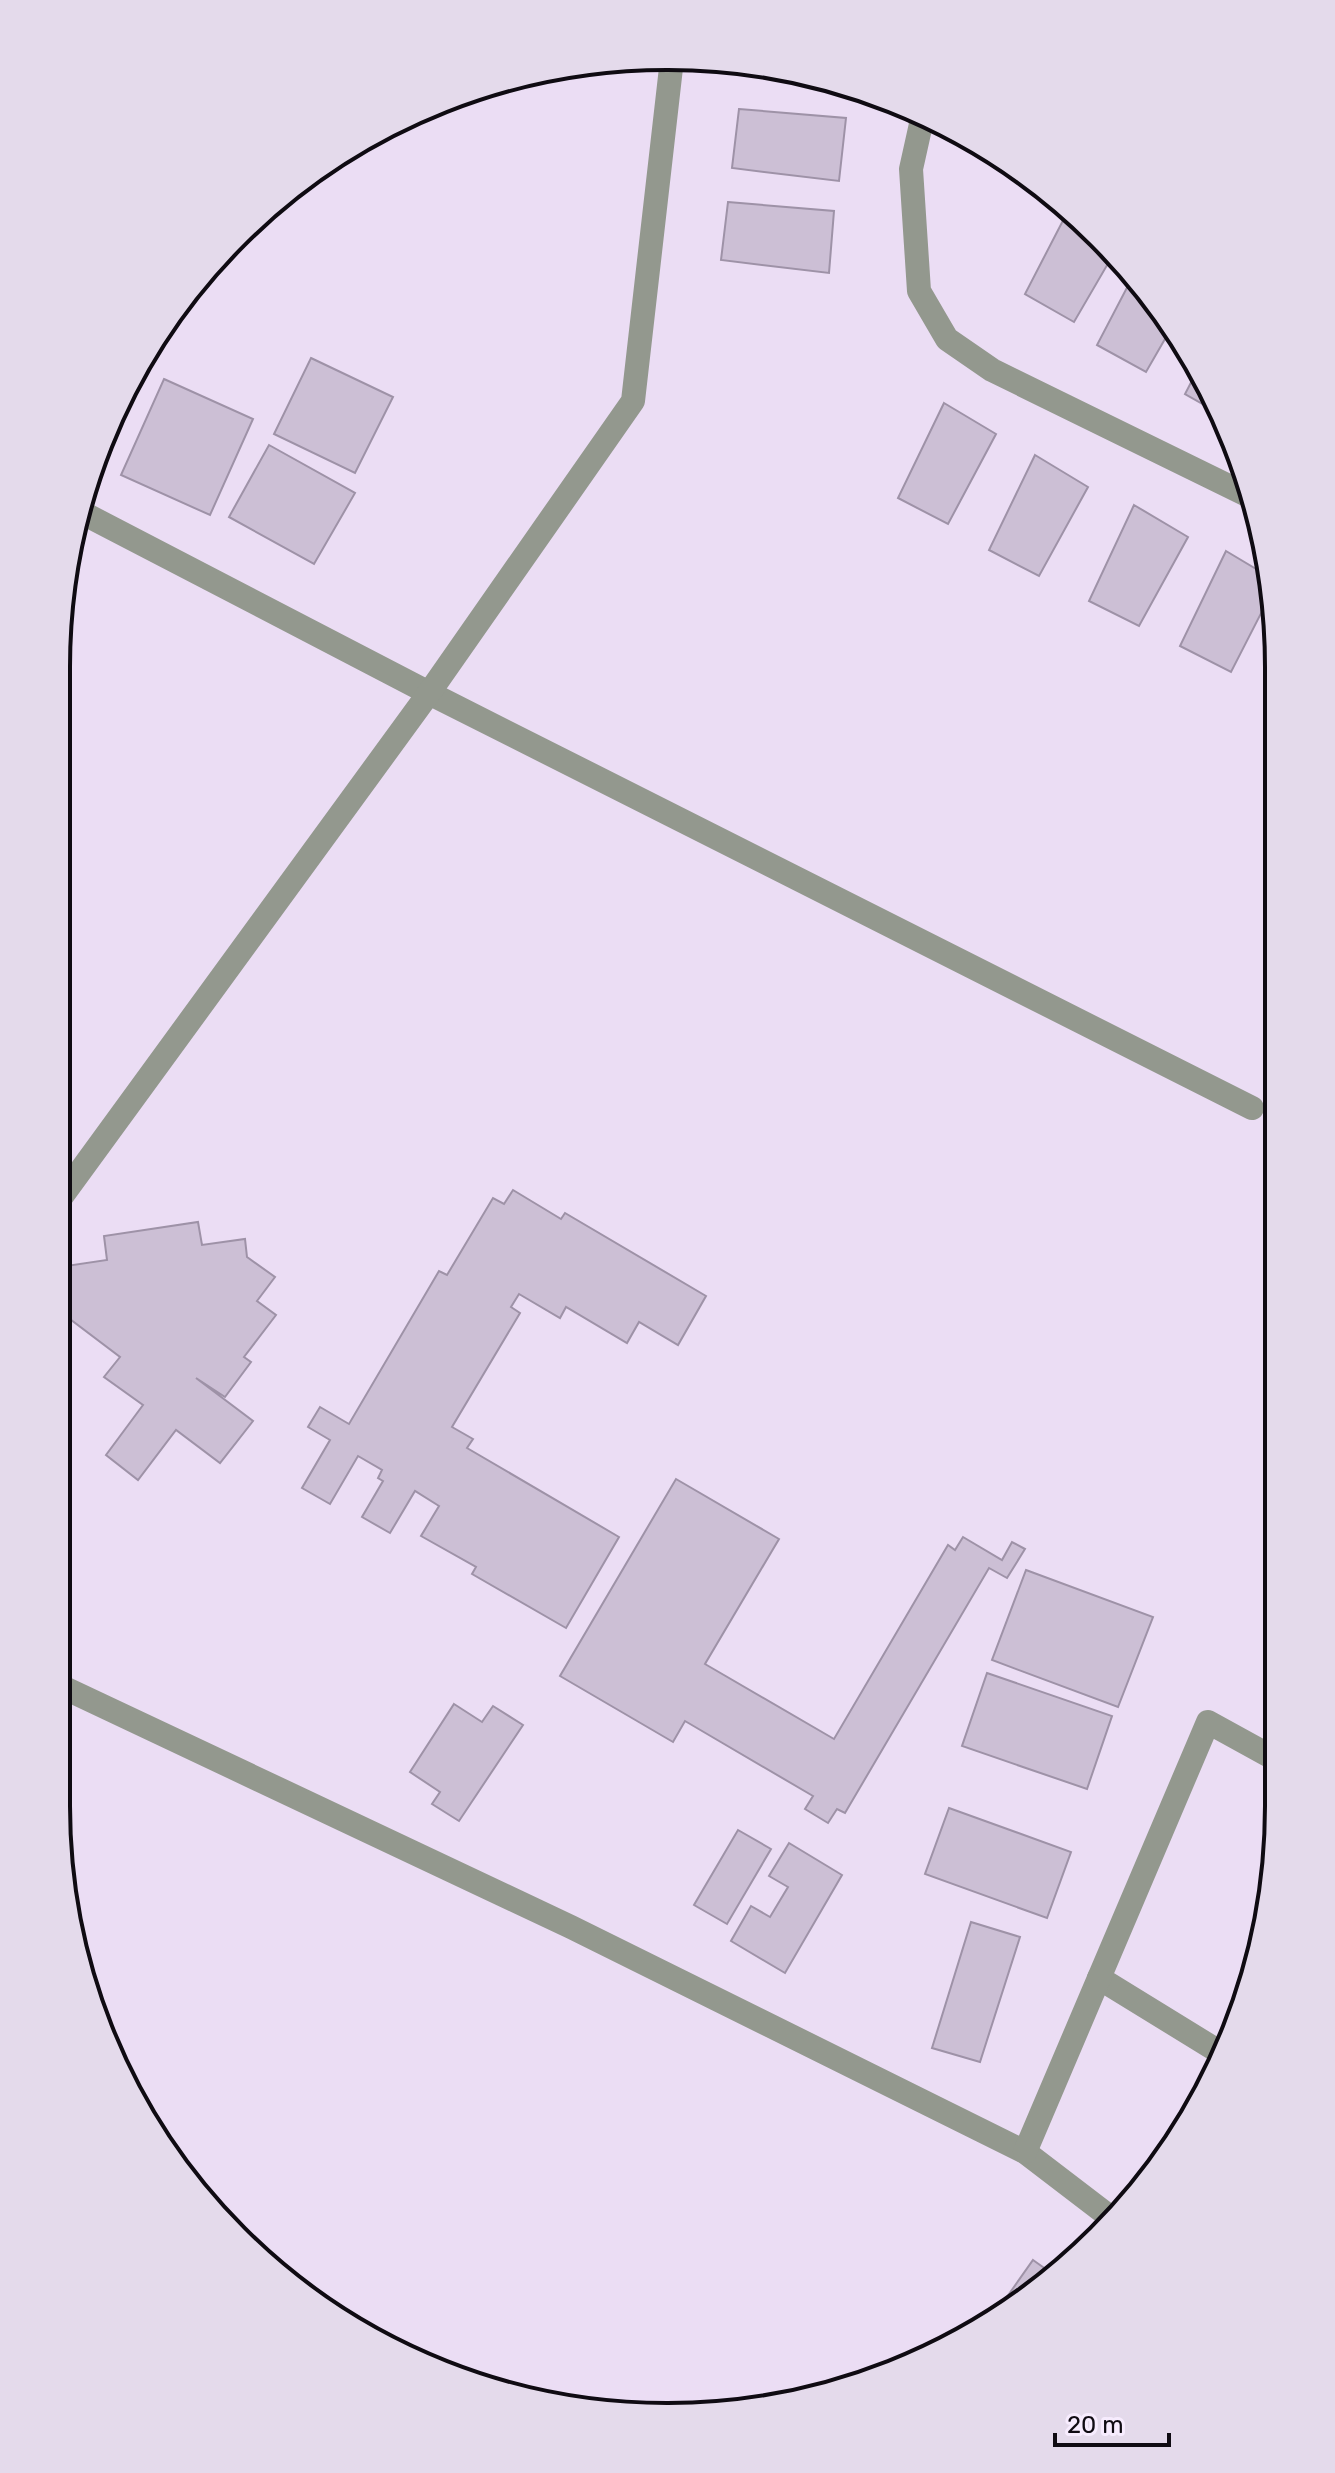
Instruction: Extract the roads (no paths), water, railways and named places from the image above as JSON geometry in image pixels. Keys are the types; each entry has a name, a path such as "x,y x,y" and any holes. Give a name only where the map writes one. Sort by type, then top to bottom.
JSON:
{"street":[{"path":"70,1185 429,693 633,401 671,70"},
{"path":"920,127 911,169 919,291 947,339 992,370 1238,491"},
{"path":"89,516 429,693 1252,1108"},
{"path":"70,1691 571,1927 1025,2152 1104,2213"},
{"path":"1025,2152 1208,1722 1265,1753"},
{"path":"1099,1978 1213,2048"}]}
